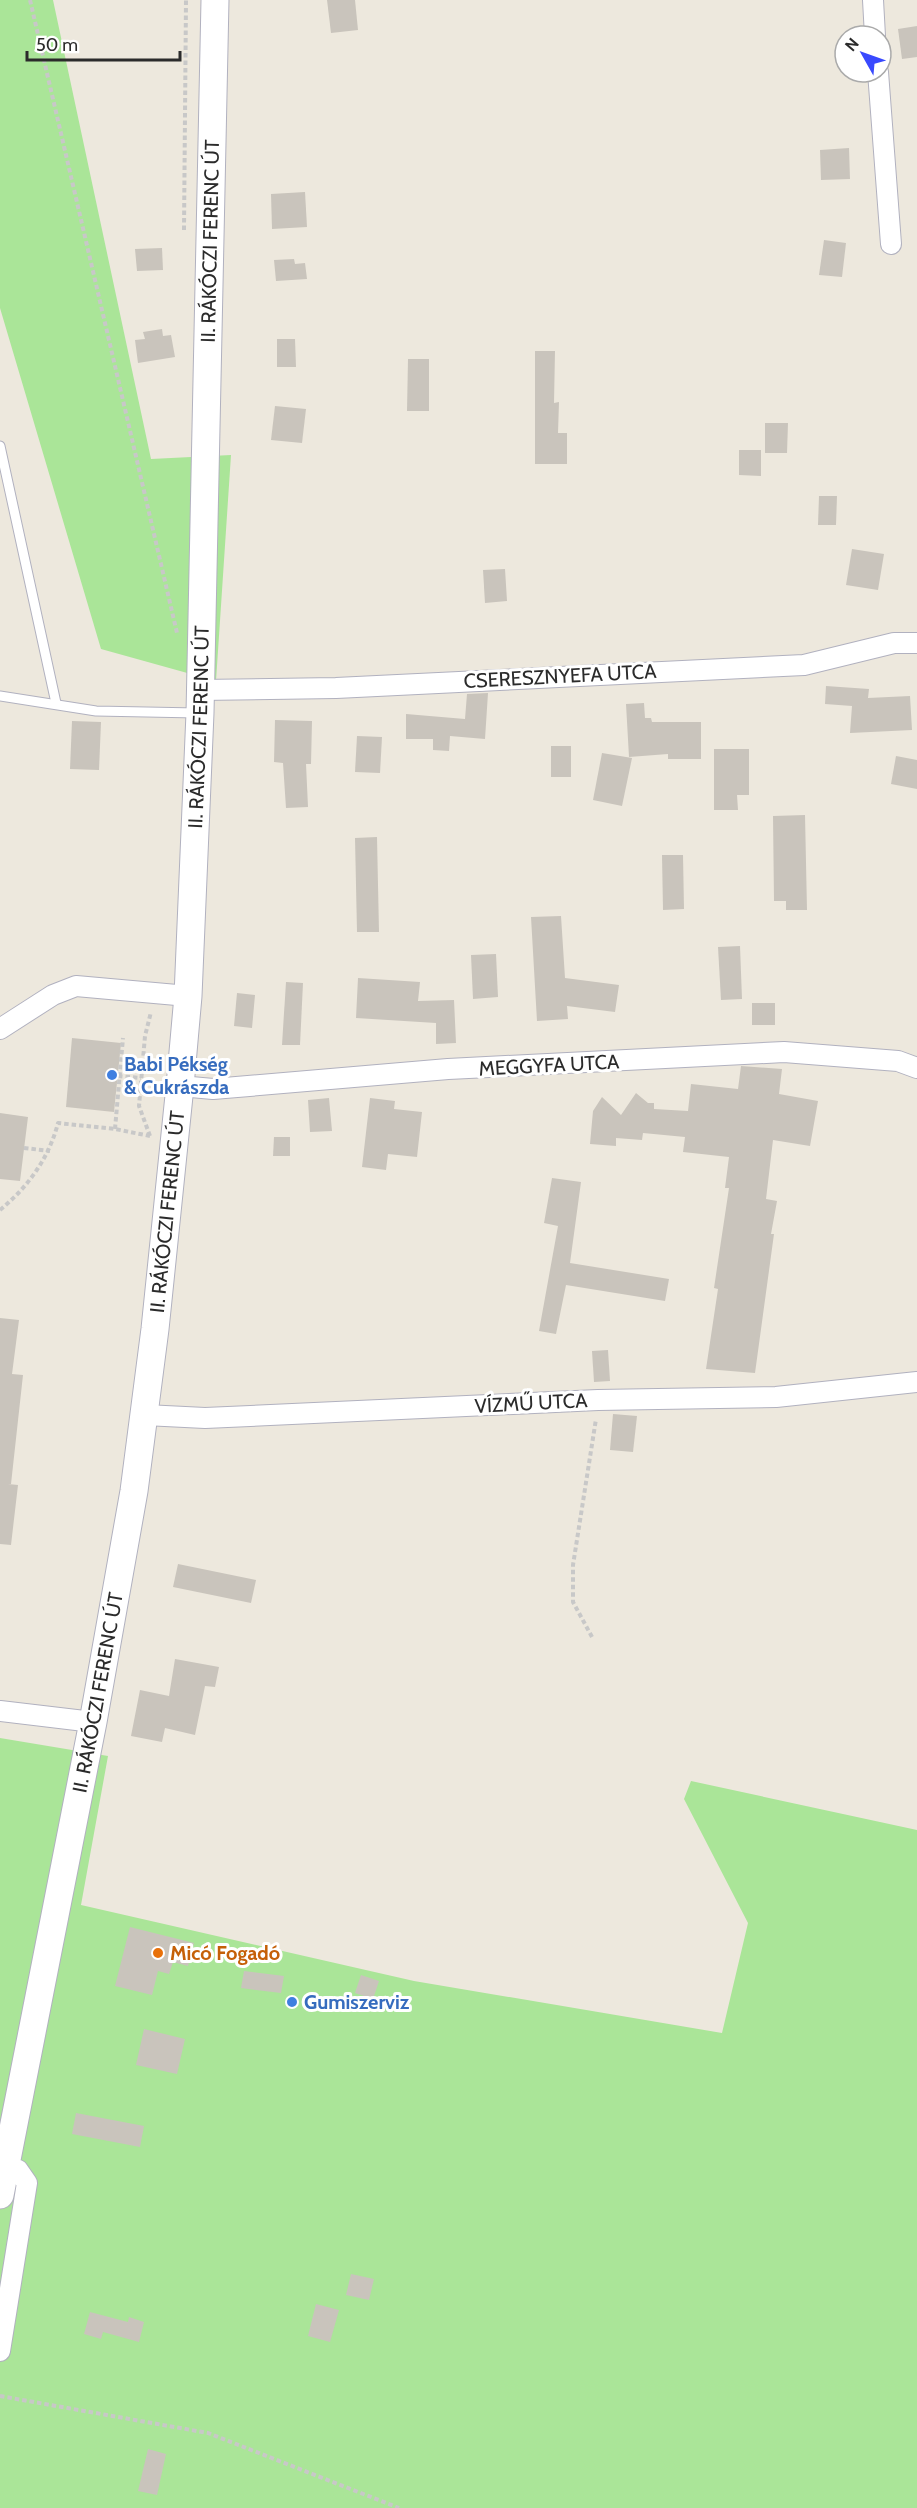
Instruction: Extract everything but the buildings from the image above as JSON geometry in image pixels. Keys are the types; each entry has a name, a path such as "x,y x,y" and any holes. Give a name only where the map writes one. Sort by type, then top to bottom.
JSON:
{"main road":[{"name":"II. RÁKÓCZI FERENC ÚT","path":"0,2195 116,1602 145,1415 180,1086 188,996 200,701 215,0"}],"street":[{"path":"873,0 874,24"},
{"path":"879,84 891,244"},
{"name":"CSERESZNYEFA UTCA","path":"200,701 336,688 804,665 894,643 917,643"},
{"path":"0,1029 53,995 76,986 188,996"},
{"name":"MEGGYFA UTCA","path":"180,1086 213,1089 448,1070 784,1052 898,1061 917,1068"},
{"name":"VÍZMŰ UTCA","path":"145,1415 205,1418 598,1400 776,1397 917,1382"},
{"path":"0,1711 93,1722"},
{"path":"0,2351 27,2183 18,2170 5,2168"}],"lane":[{"path":"0,446 56,703"},
{"path":"0,696 96,711 200,701"}],"path":[{"path":"30,0 178,637 178,614"},
{"path":"184,236 186,0"},
{"path":"151,1148 150,1136 139,1106 145,1036 157,993"},
{"path":"115,1129 123,1038"},
{"path":"119,1076 141,1078"},
{"path":"0,1210 13,1199 50,1151 58,1123 115,1129 150,1136"},
{"path":"24,1148 50,1151"},
{"path":"592,1637 573,1602 573,1565 598,1400"},
{"path":"0,2396 208,2433 399,2508"}],"green space":[{"path":"0,0 53,0 151,459 231,455 216,681 101,649 0,308"},
{"path":"0,1738 108,1756 81,1905 414,1981 722,2033 748,1923 684,1799 691,1781 917,1830 917,2508 0,2508"}],"place":[{"name":"Babi Pékség & Cukrászda","path":"112,1075"},
{"name":"Micó Fogadó","path":"158,1953"},
{"name":"Gumiszerviz","path":"292,2002"}]}
